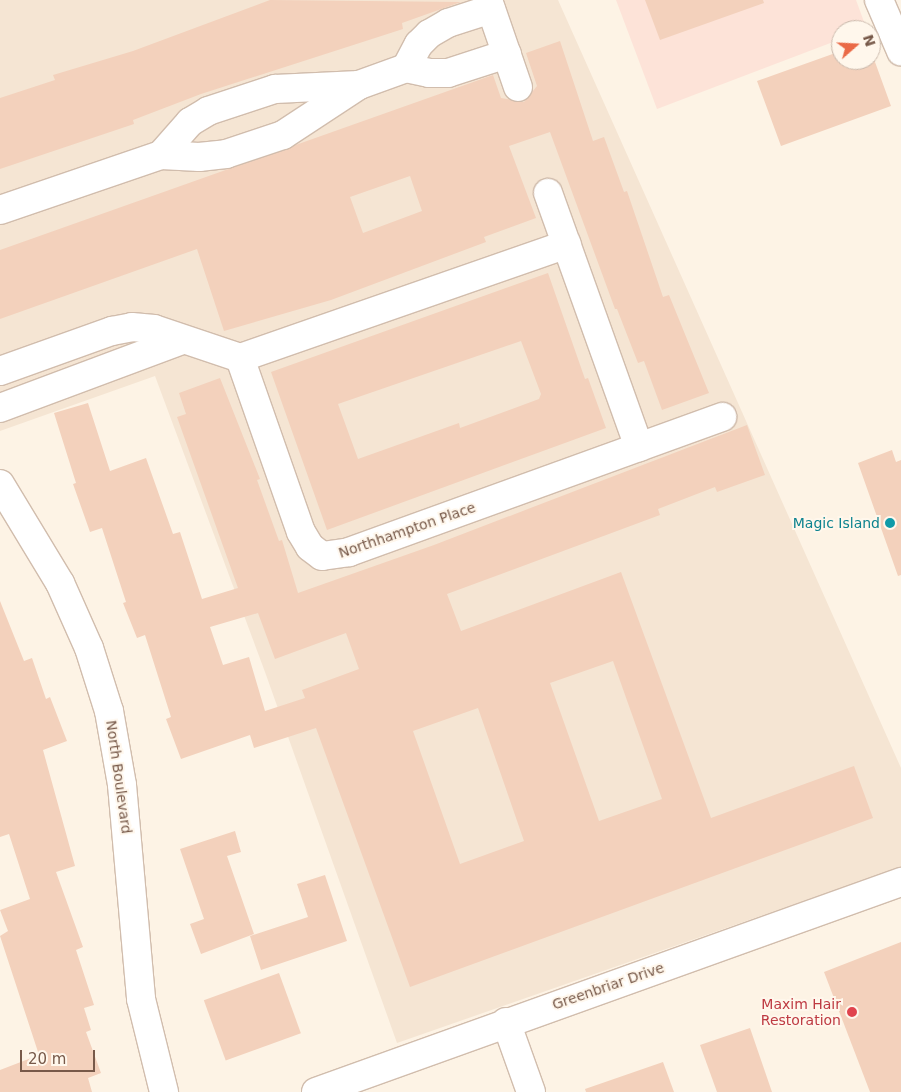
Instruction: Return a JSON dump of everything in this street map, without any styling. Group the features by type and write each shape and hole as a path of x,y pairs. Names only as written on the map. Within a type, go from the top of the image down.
{"street":[{"path":"880,0 901,51"},
{"path":"406,68 419,44 429,34 448,23 490,5 518,86"},
{"path":"0,210 161,155 199,157 226,154 283,135 359,85 406,68 429,73 448,73 507,54"},
{"path":"161,155 190,122 208,111 275,89 359,85"},
{"path":"548,193 639,447"},
{"path":"0,371 112,331 132,328 154,329 240,358 566,244"},
{"path":"0,408 74,382 182,340"},
{"path":"62,349 74,382"},
{"name":"Northhampton Place","path":"240,358 301,532 310,548 322,556 349,552 722,416"},
{"name":"North Boulevard","path":"0,484 60,583 89,648 109,711 122,785 141,999 152,1054 164,1092"},
{"name":"Greenbriar Drive","path":"316,1092 506,1022 901,882"},
{"path":"506,1022 531,1092"}],"shaded area":[{"path":"0,0 558,0 901,768 901,867 397,1043 265,672 155,376 0,431"},
{"path":"616,0 856,0 863,20 831,20 831,43 657,109"}],"building":[{"path":"270,0 461,2 402,23 403,29 201,94 133,120 134,124 0,169 0,98 55,80 53,75 133,51"},
{"path":"645,0 763,0 764,3 660,40"},
{"path":"560,41 593,141 604,137 624,192 627,191 663,297 669,295 709,393 662,410 644,361 638,363 617,309 615,309 550,132 509,146 536,218 484,237 486,242 331,300 224,331 197,249 0,319 0,250 493,75 501,98 524,102 537,86 526,53","holes":["410,176 422,211 363,233 350,197"]},
{"path":"831,55 831,70 878,70 891,106 781,146 757,81"},
{"path":"548,273 585,379 588,378 606,428 327,530 271,372","holes":["521,341 541,394 539,399 460,428 459,423 358,459 338,404"]},
{"path":"220,378 260,479 257,480 279,541 282,540 298,593 434,545 747,425 765,475 717,492 715,487 658,509 660,515 447,594 461,631 621,572 711,818 854,766 873,818 410,987 316,728 254,748 250,735 181,759 166,719 171,717 145,635 137,638 123,603 126,602 102,528 90,532 73,484 76,483 54,413 88,403 110,471 146,458 173,534 180,532 202,599 238,588 177,417 186,414 179,393","holes":["258,613 275,659 346,633 359,669 302,690 305,698 265,711 249,657 223,665 210,627","613,661 662,799 599,821 550,683","478,708 524,841 460,864 413,731"]},
{"name":"Magic Island","path":"892,450 896,462 901,460 901,575 898,576 858,463"},
{"path":"0,601 24,661 32,658 46,699 50,697 67,741 43,750 75,866 56,872 83,947 76,950 94,1005 84,1008 91,1030 86,1032 101,1073 88,1078 92,1092 0,1092 0,1070 39,1055 0,936 8,931 0,910 30,899 9,834 0,837"},
{"path":"235,831 241,852 227,856 254,934 201,954 190,924 204,919 180,849"},
{"path":"325,875 347,941 261,970 250,936 308,917 297,884"},
{"path":"901,942 901,1092 870,1092 824,972"},
{"path":"279,973 301,1033 226,1061 204,1000"},
{"path":"750,1028 772,1092 717,1092 700,1045"},
{"path":"663,1062 674,1092 586,1092 585,1089"}],"place":[{"name":"Magic Island","path":"890,523"},
{"name":"Maxim Hair Restoration","path":"852,1012"}]}
